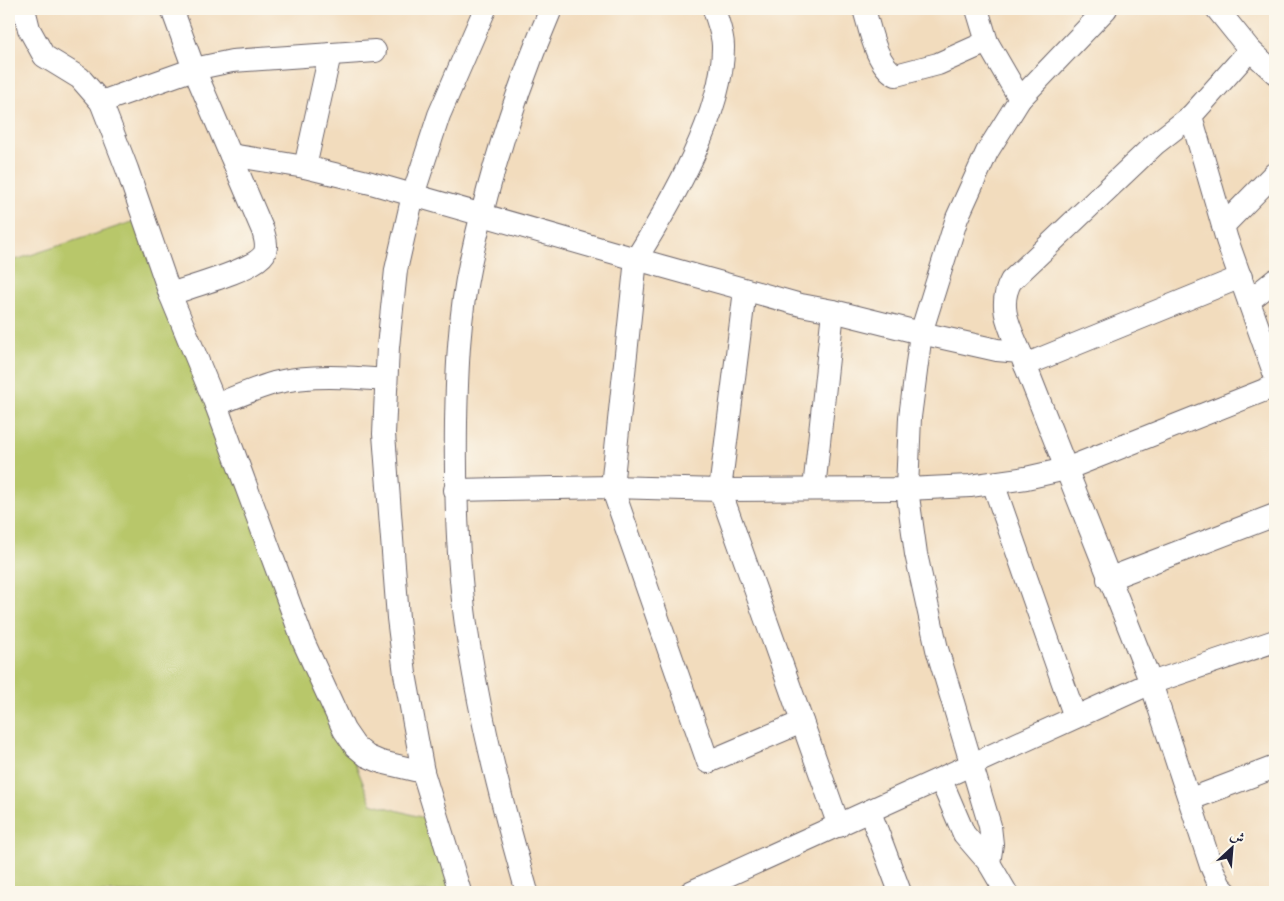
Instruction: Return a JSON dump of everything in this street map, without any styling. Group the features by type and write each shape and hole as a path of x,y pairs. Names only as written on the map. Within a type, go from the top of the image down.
{"street":[{"path":"24,9 29,29 44,56 80,78 101,102 127,169 170,294 216,405 304,643 344,730 355,746 367,756 381,762 423,772"},
{"path":"170,294 256,262 264,254 266,240 194,69 172,9"},
{"path":"460,892 423,772 398,618 384,434 386,380 396,270 413,195 439,115 485,9"},
{"path":"527,892 496,775 477,690 459,566 455,490 456,378 470,265 483,214 503,142 532,52 551,9"},
{"path":"714,9 723,44 719,90 668,208 636,259 612,487 708,762 802,722"},
{"path":"864,9 874,43 887,68 896,75 938,64 987,42"},
{"path":"977,9 987,42 1020,99"},
{"path":"989,863 992,844 990,826 937,649 916,554 907,489 910,417 920,333 957,218 987,152 1020,99 1106,9"},
{"path":"1217,9 1250,50 1275,73"},
{"path":"1226,892 1220,886 1211,866 1151,683 1108,580 1004,311 1004,300 1011,281 1155,144 1191,116 1250,50"},
{"path":"101,102 194,69 270,57 375,51"},
{"path":"305,167 330,54"},
{"path":"1191,116 1224,226 1275,375"},
{"path":"231,155 305,167 483,214 745,290 1023,358 1241,277"},
{"path":"1224,226 1275,173"},
{"path":"1249,301 1275,280"},
{"path":"745,290 720,490 839,826"},
{"path":"814,488 833,310"},
{"path":"216,405 275,383 305,379 386,380"},
{"path":"455,490 612,487 720,490 907,489 993,483 1066,469 1275,386"},
{"path":"993,483 1075,718"},
{"path":"1108,580 1275,515"},
{"path":"692,892 1151,683 1275,641"},
{"path":"1190,799 1275,767"},
{"path":"941,780 964,834 989,863 1006,892"},
{"path":"870,812 900,892"}],"green space":[{"path":"138,220 371,803 431,820 453,892 9,892 9,262"}]}
